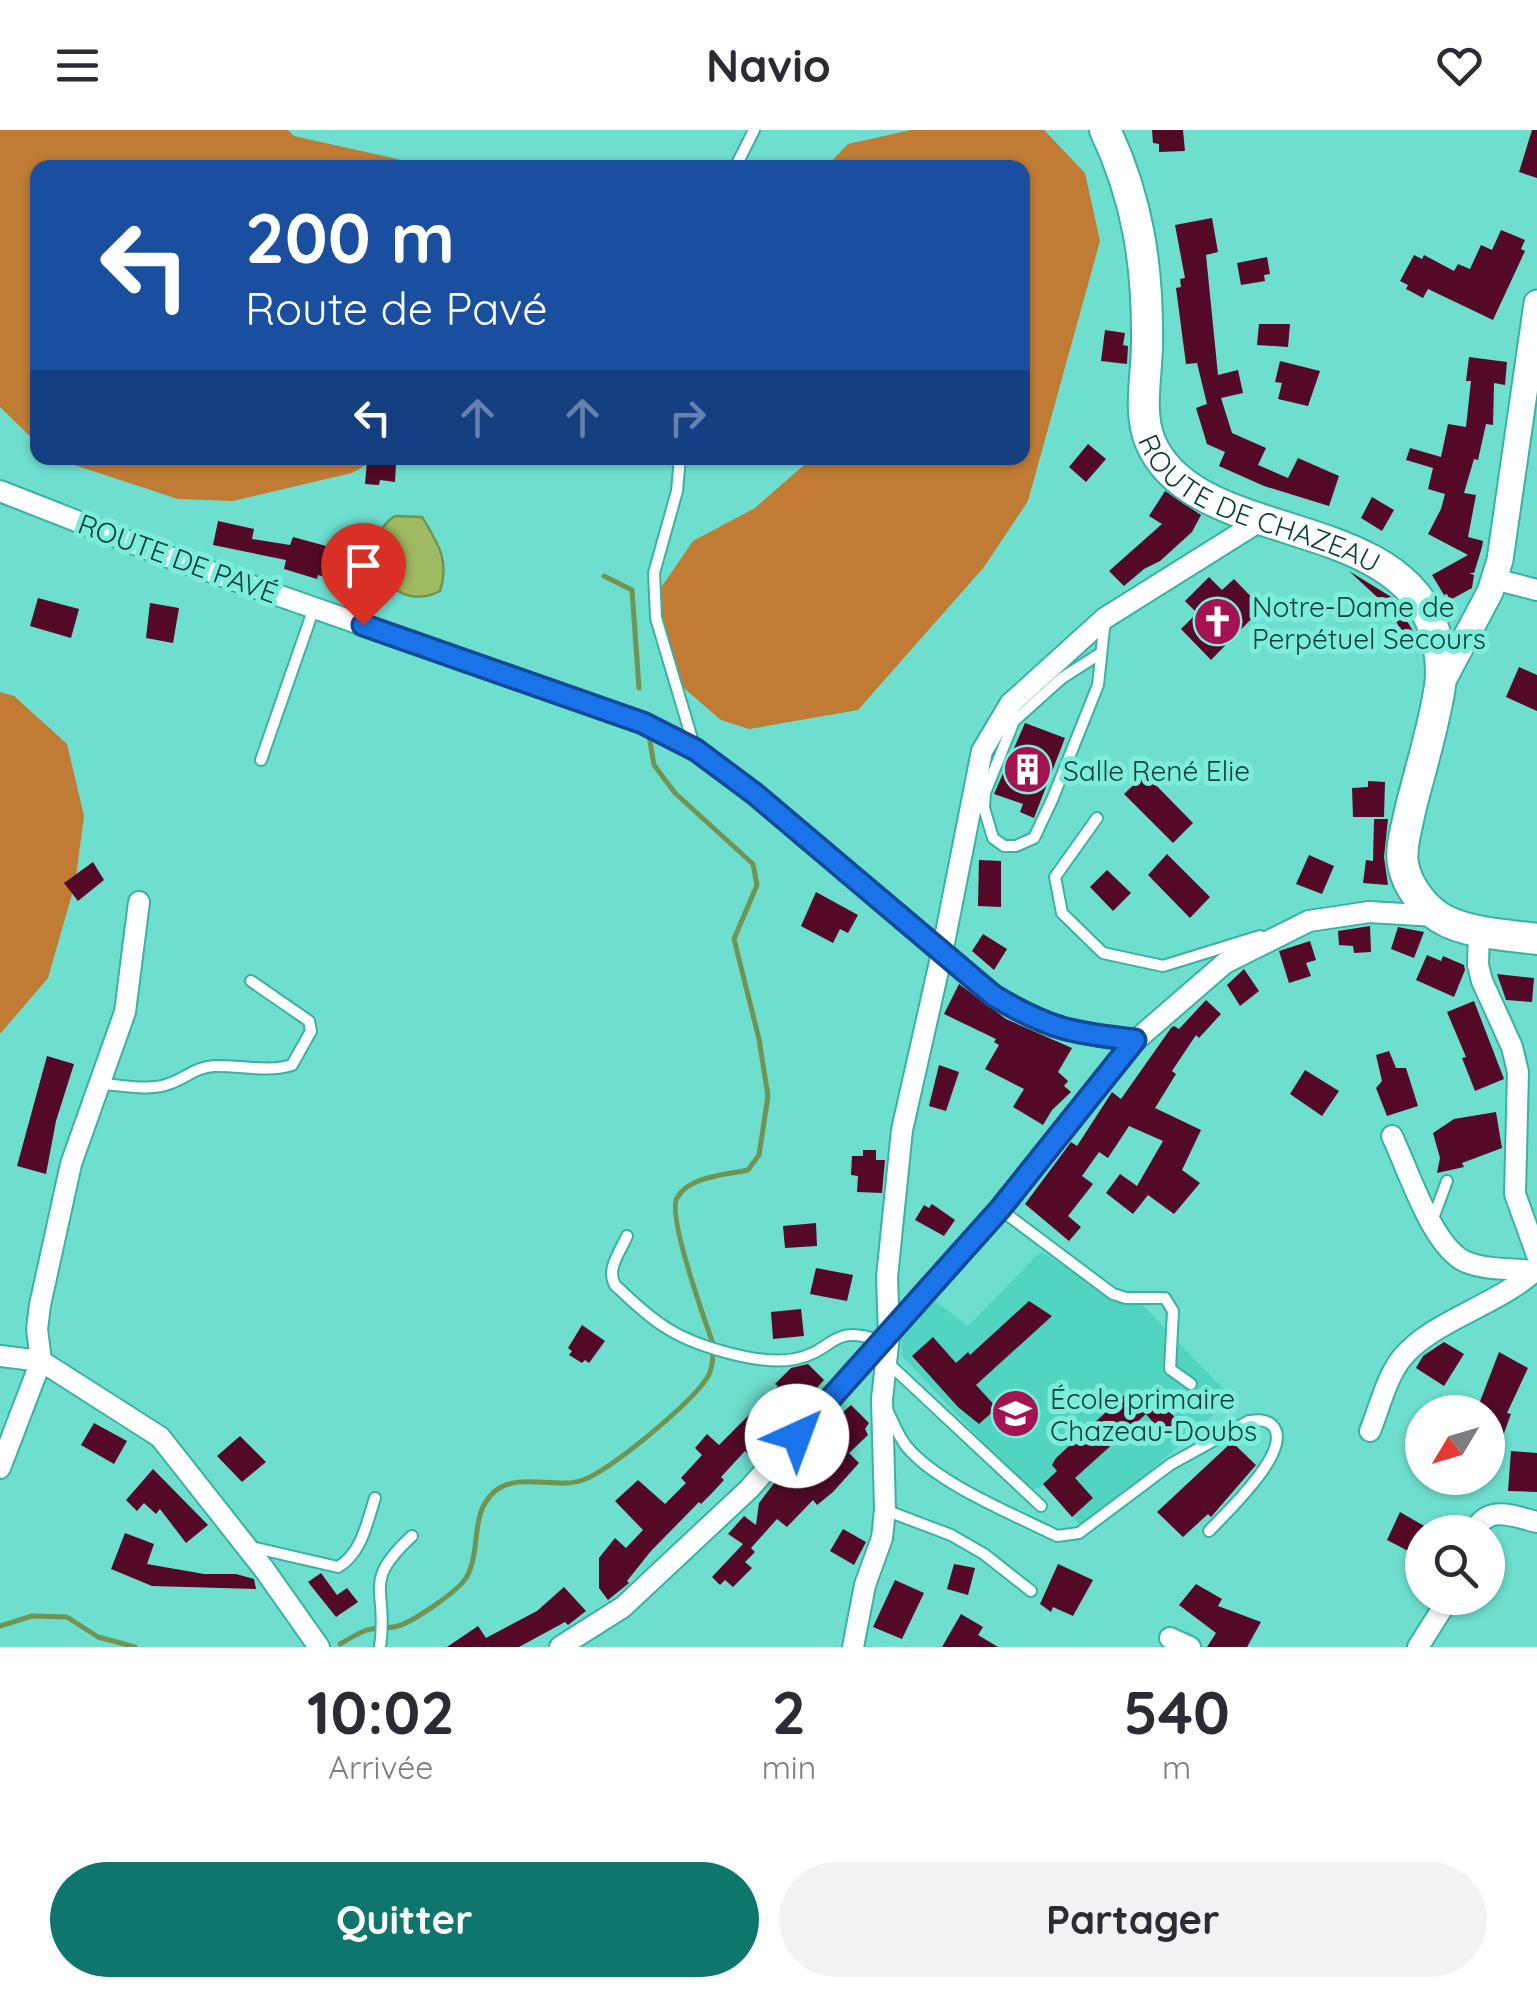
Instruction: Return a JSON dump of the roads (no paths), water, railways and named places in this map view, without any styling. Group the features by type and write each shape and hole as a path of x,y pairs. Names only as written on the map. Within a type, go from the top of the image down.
{"main road":[{"name":"ROUTE DE CHAZEAU","path":"1104,130 1137,212 1146,283 1144,410 1150,442 1169,470 1195,492 1371,560 1400,581 1423,605 1431,620 1440,657 1441,684 1402,854 1413,888 1436,916"},
{"path":"1436,916 1478,931 1537,938"}],"street":[{"path":"1441,684 1500,560 1536,310"},
{"name":"ROUTE DE PAVÉ","path":"0,491 163,555 643,723 696,750 755,794 994,996 1036,1020 1072,1033 1135,1040"},
{"path":"853,1647 859,1609 882,1538 885,1510 882,1399 886,1277 908,1092 942,953 982,750 1010,704 1105,618 1263,519"},
{"path":"1494,579 1537,590"},
{"path":"0,1468 41,1362 37,1329 48,1266 71,1164 125,1012 139,902"},
{"path":"572,1645 623,1607 749,1489 886,1346 1135,1040 1224,963 1309,921 1368,912 1436,916"},
{"path":"1478,931 1482,981 1512,1047 1518,1072 1515,1194 1536,1265"},
{"path":"1392,1136 1443,1244 1471,1264 1536,1265"},
{"path":"1370,1431 1404,1356 1420,1341 1502,1296 1536,1265"},
{"path":"0,1356 41,1362 160,1437 247,1546 320,1647"},
{"path":"1492,1515 1537,1522"},
{"path":"1418,1647 1439,1615"},
{"path":"1170,1638 1190,1647"}],"lane":[{"path":"739,160 754,130"},
{"path":"679,465 677,491 654,573 656,618 696,750"},
{"path":"261,760 314,608"},
{"path":"1101,653 1062,678 1014,721 985,794 984,808 993,838 1004,846 1016,846 1034,838 1098,685 1105,618"},
{"path":"1097,818 1055,877 1062,913 1102,953 1163,966 1309,921"},
{"path":"101,1084 157,1088 174,1083 191,1071 212,1066 280,1069 292,1065 311,1031 308,1021 251,981"},
{"path":"1432,1222 1447,1181"},
{"path":"1000,1209 1112,1294 1165,1298 1172,1311 1170,1369 1191,1384"},
{"path":"627,1236 611,1277 615,1285 665,1328 768,1362 810,1354 847,1333 858,1333 886,1346 1041,1506"},
{"path":"882,1399 899,1437 917,1458 980,1498 1057,1536 1079,1534 1170,1464 1250,1421 1261,1419 1271,1424 1278,1443 1269,1460 1255,1482 1210,1531"},
{"path":"247,1546 332,1568 338,1566 359,1545 375,1498"},
{"path":"885,1510 952,1535 984,1554 1031,1591"},
{"path":"380,1647 383,1626 379,1579 390,1556 412,1536"}],"waterway":[{"path":"604,576 632,590 639,688"},
{"path":"340,1644 367,1630 405,1623 461,1584 471,1567 481,1511 494,1492 515,1483 572,1483 596,1474 668,1419 698,1389 711,1369 712,1341 688,1267 675,1208 677,1198 690,1185 748,1170 759,1155 768,1096 759,1039 734,939 757,885 753,864 675,793 654,765 649,736"},
{"path":"0,1626 32,1616 67,1617 98,1637 135,1647"}],"place":[{"name":"Notre-Dame de Perpétuel Secours","path":"1217,622"},
{"name":"Salle René Elie","path":"1028,770"},
{"name":"École primaire Chazeau-Doubs","path":"1015,1414"}]}
